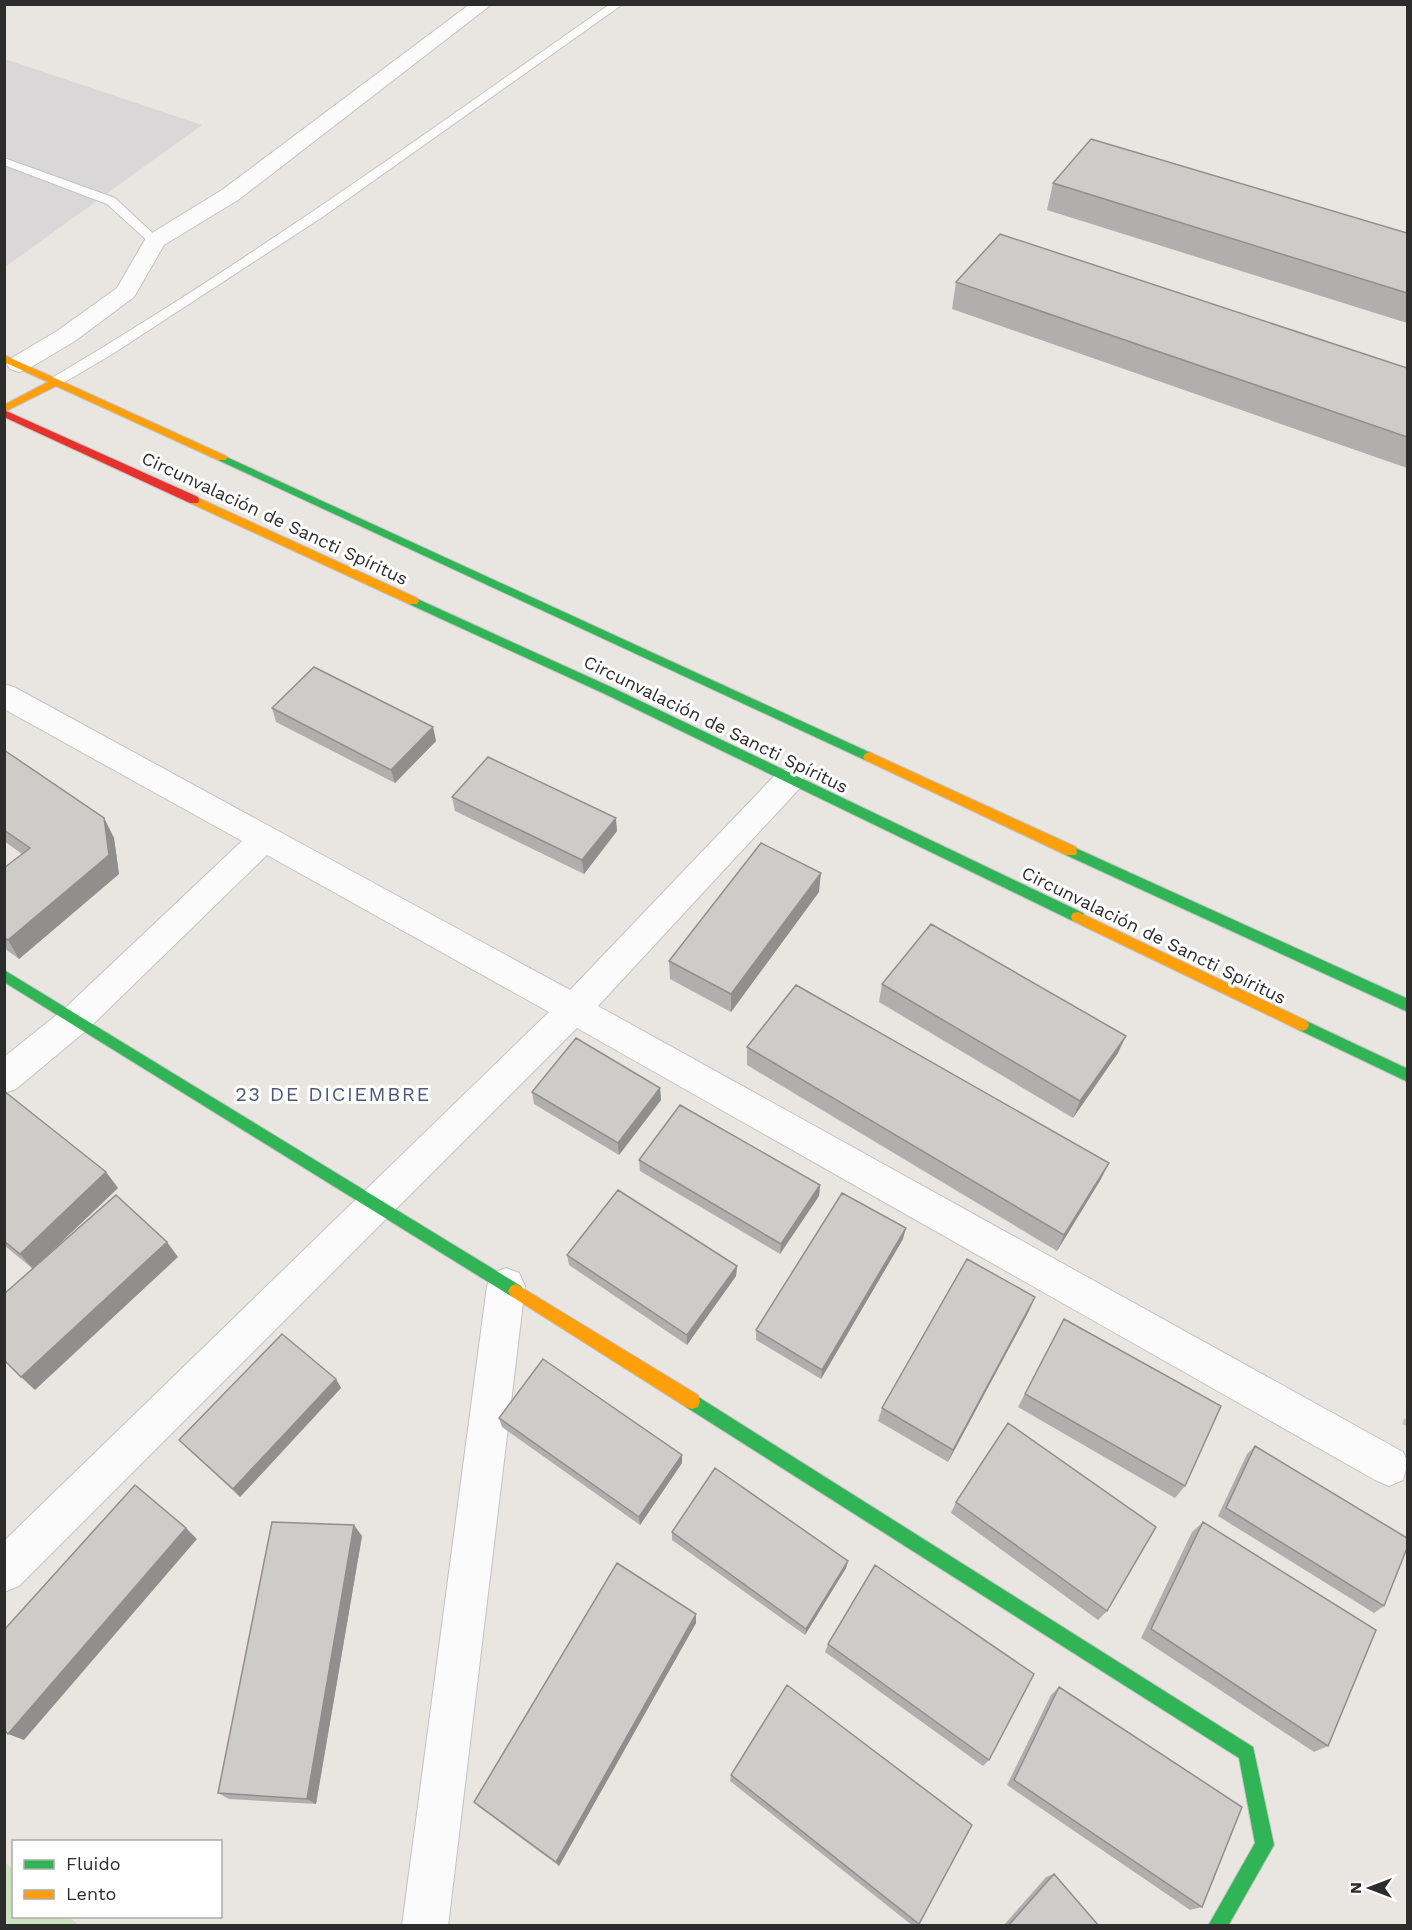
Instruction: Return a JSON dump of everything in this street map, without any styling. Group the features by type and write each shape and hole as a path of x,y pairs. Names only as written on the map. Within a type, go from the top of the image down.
{"main road":[{"name":"Circunvalación de Sancti Spíritus","path":"12,361 1407,1006"},
{"path":"4,411 55,382"},
{"name":"Circunvalación de Sancti Spíritus","path":"4,411 609,691 789,780 1407,1076"},
{"path":"4,975 769,1448 1247,1753 1265,1845 1216,1926"}],"street":[{"path":"12,361 66,336 126,292 154,242 230,195 483,4"},
{"path":"4,694 574,1009 1389,1466"},
{"path":"4,1571 574,1009 789,780"},
{"path":"4,1078 76,1019 265,838"},
{"path":"426,1926 506,1286"}],"lane":[{"path":"55,382 109,350 320,213 618,4"},
{"path":"4,161 111,201 154,242"}],"shaded area":[{"path":"5,59 202,125 5,267"}],"green space":[{"path":"5,1862 12,1869 12,1918 70,1918 79,1925 5,1925"}],"building":[{"path":"1091,139 1407,233 1407,293 1053,183"},
{"path":"1000,234 1407,368 1407,437 956,282"},
{"path":"314,667 433,727 391,770 272,708"},
{"path":"4,750 104,818 109,855 8,940 4,938 4,868 30,848 4,830"},
{"path":"488,757 616,818 582,860 452,797"},
{"path":"761,843 821,873 731,994 669,961"},
{"path":"931,924 1126,1036 1080,1101 882,984"},
{"path":"796,985 1109,1163 1064,1235 747,1047"},
{"path":"576,1038 660,1088 618,1143 532,1092"},
{"path":"4,1091 106,1172 20,1254 4,1241"},
{"path":"680,1105 820,1185 781,1244 639,1160"},
{"path":"618,1190 737,1266 687,1335 567,1255"},
{"path":"842,1193 906,1228 822,1370 756,1330"},
{"path":"116,1195 167,1242 21,1377 4,1360 4,1294"},
{"path":"967,1259 1035,1297 953,1450 882,1408"},
{"path":"1064,1319 1221,1406 1185,1486 1025,1394"},
{"path":"282,1334 336,1379 233,1489 179,1440"},
{"path":"543,1359 682,1455 639,1517 499,1418"},
{"path":"1008,1423 1156,1527 1107,1611 956,1502"},
{"path":"1255,1446 1407,1538 1407,1548 1384,1606 1226,1508"},
{"path":"715,1468 848,1561 806,1629 672,1532"},
{"path":"135,1485 186,1528 8,1734 4,1730 4,1630"},
{"path":"272,1522 354,1525 307,1799 218,1793"},
{"path":"1203,1522 1376,1630 1328,1746 1151,1629"},
{"path":"617,1563 696,1614 556,1862 474,1802"},
{"path":"875,1565 1034,1674 989,1760 828,1644"},
{"path":"787,1685 972,1825 919,1924 731,1775"},
{"path":"1059,1687 1242,1807 1202,1907 1014,1780"},
{"path":"1054,1874 1099,1926 1008,1926"}],"traffic: fast":[{"path":"222,458 869,757"},
{"path":"413,601 609,691 1078,917"},
{"path":"1071,851 1408,1006"},
{"path":"4,975 516,1291"},
{"path":"1302,1025 1408,1076"},
{"path":"692,1401 1247,1753 1265,1845 1217,1926"}],"traffic: slow":[{"path":"4,358 222,458"},
{"path":"4,409 55,382"},
{"path":"194,500 413,601"},
{"path":"869,757 1071,851"},
{"path":"1078,917 1302,1025"},
{"path":"516,1291 692,1401"}],"traffic: jam":[{"path":"4,413 194,500"}],"district":[{"name":"23 DE DICIEMBRE","path":"333,1094"}]}
